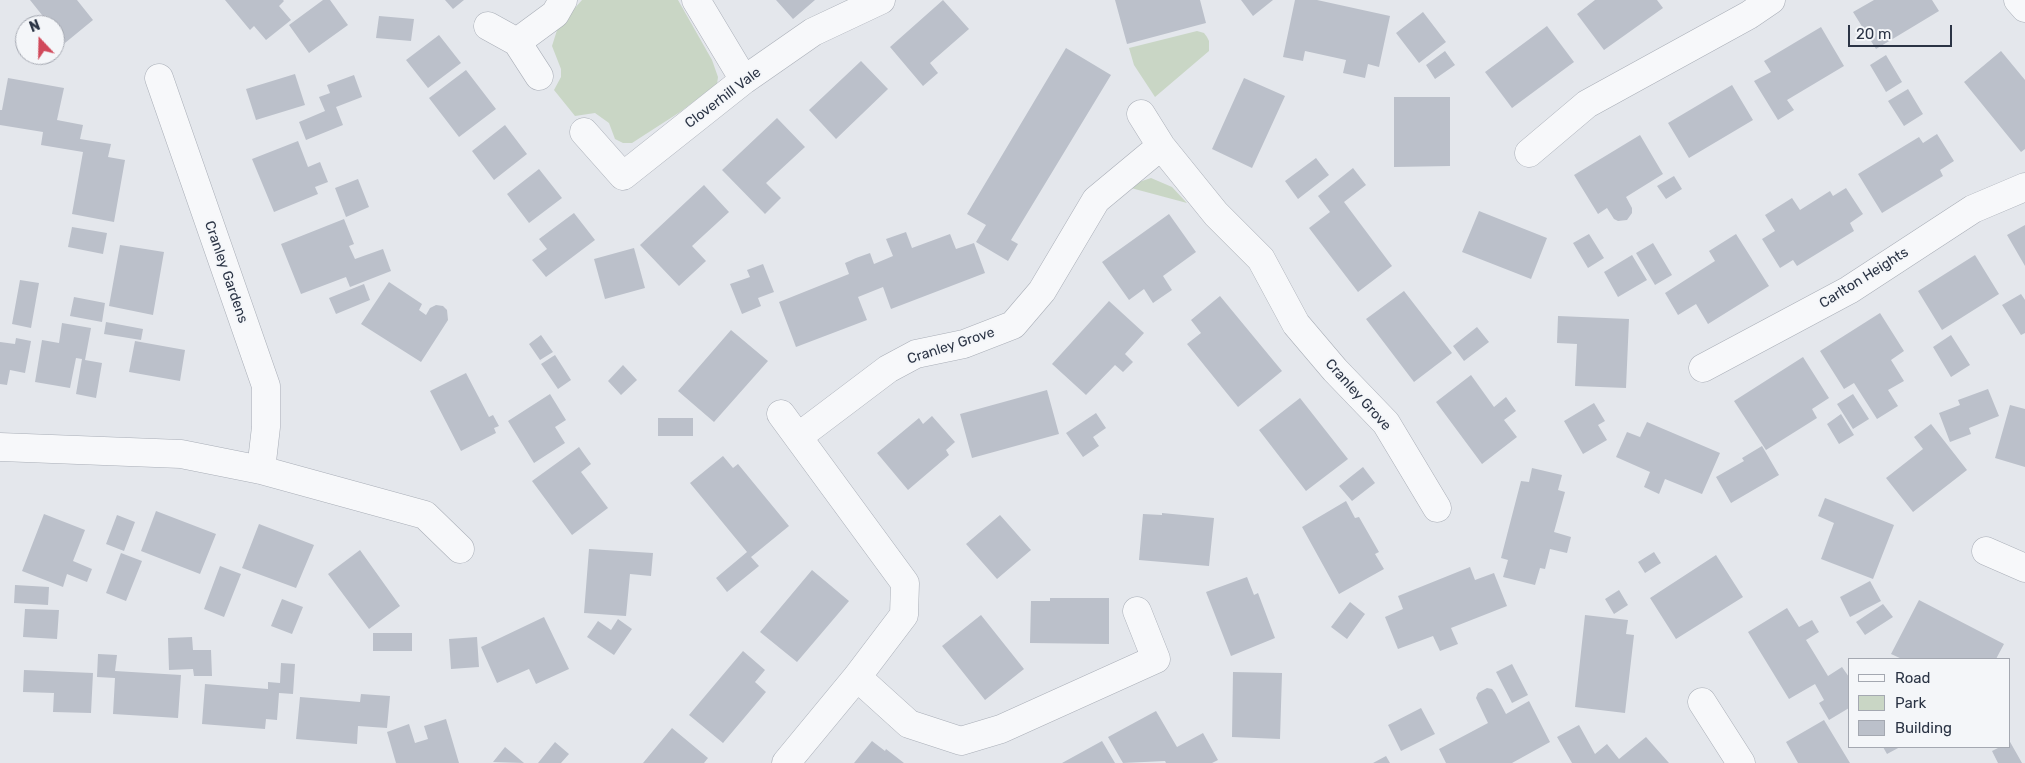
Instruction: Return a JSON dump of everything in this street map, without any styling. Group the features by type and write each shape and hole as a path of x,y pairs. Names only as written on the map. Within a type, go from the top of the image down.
{"street":[{"path":"517,42 555,14 563,0"},
{"path":"696,0 744,80"},
{"name":"Cloverhill Vale","path":"584,132 623,176 744,80 813,32 880,0"},
{"path":"1530,152 1587,104 1750,15 1771,0"},
{"path":"2018,0 2025,8"},
{"path":"488,26 517,42 538,76"},
{"name":"Cranley Gardens","path":"159,78 266,386 266,427 260,470"},
{"name":"Cranley Grove","path":"1141,114 1161,146 1216,214 1261,260 1296,324 1335,370 1386,423 1437,508"},
{"name":"Cranley Grove","path":"798,437 888,369 916,354 964,344 1013,325 1042,290 1096,200 1161,146"},
{"name":"Carlton Heights","path":"1703,368 1849,290 1973,209 2025,187"},
{"path":"781,414 905,583 904,615 857,677 786,763"},
{"path":"0,447 181,454 260,470 425,515 460,549"},
{"path":"1986,551 2025,568"},
{"path":"857,677 909,724 961,740 1001,729 1156,659 1137,612"},
{"path":"1702,702 1741,763"}],"green space":[{"path":"582,0 678,0 712,60 718,77 717,84 680,112 632,143 623,143 615,139 609,123 595,113 575,116 554,90 561,77 561,69 552,46 558,27"},
{"path":"1197,31 1204,33 1207,37 1209,51 1155,97 1134,65 1129,48"},
{"path":"1151,178 1172,187 1187,203 1131,188 1139,182"}],"building":[{"path":"30,0 77,0 93,20 65,43 65,15 42,15"},
{"path":"225,0 283,0 279,6 291,20 266,40 254,26 250,30"},
{"path":"323,0 330,0 348,25 309,53 289,25"},
{"path":"445,0 464,0 453,9"},
{"path":"776,0 815,0 793,19"},
{"path":"943,0 969,29 930,63 938,73 923,86 890,47"},
{"path":"1115,0 1200,0 1206,23 1127,44"},
{"path":"1241,0 1273,0 1253,16"},
{"path":"1295,0 1317,0 1390,16 1379,67 1368,64 1365,78 1343,73 1346,60 1305,51 1303,61 1283,57"},
{"path":"1595,0 1657,0 1663,8 1604,50 1577,14"},
{"path":"1874,0 1932,0 1939,11 1876,49 1853,12"},
{"path":"1423,12 1446,42 1419,63 1396,33"},
{"path":"379,16 414,19 411,41 376,38"},
{"path":"1547,26 1574,62 1512,108 1485,72"},
{"path":"1821,27 1844,66 1787,100 1794,110 1778,120 1754,81 1771,72 1764,61"},
{"path":"439,35 461,63 428,88 406,60"},
{"path":"1066,48 1111,75 1011,240 1018,244 1008,261 976,242 986,225 967,214"},
{"path":"1445,51 1455,65 1435,79 1426,65"},
{"path":"2001,51 2025,80 2025,149 2021,152 1964,82"},
{"path":"1886,55 1902,82 1886,92 1870,65"},
{"path":"861,61 888,89 836,139 809,110"},
{"path":"466,70 496,109 459,137 429,98"},
{"path":"295,74 305,105 256,120 246,89"},
{"path":"354,75 362,97 336,107 343,125 306,140 299,122 325,111 319,97 330,93 327,85"},
{"path":"8,78 64,88 57,120 83,125 80,139 111,144 108,157 125,160 114,222 72,214 83,152 41,145 43,132 0,125 0,110 2,110"},
{"path":"1244,78 1285,96 1252,168 1212,149"},
{"path":"1732,85 1753,120 1689,158 1668,123"},
{"path":"1908,89 1923,114 1904,126 1888,101"},
{"path":"1394,97 1450,97 1450,166 1394,167"},
{"path":"777,118 805,147 766,183 781,198 765,214 722,170"},
{"path":"505,125 527,154 494,180 472,151"},
{"path":"1937,134 1954,161 1940,170 1943,176 1882,213 1858,174 1919,137 1923,143"},
{"path":"1640,135 1663,174 1626,197 1632,208 1632,213 1627,220 1618,221 1614,219 1607,208 1598,214 1574,175"},
{"path":"298,141 308,167 320,162 328,182 315,187 318,194 274,212 252,159"},
{"path":"1316,158 1329,175 1298,199 1285,181"},
{"path":"1353,168 1366,185 1344,202 1392,266 1358,292 1309,228 1330,212 1318,196"},
{"path":"539,169 562,198 529,223 507,194"},
{"path":"1674,176 1682,189 1666,199 1657,186"},
{"path":"358,179 369,207 346,217 335,188"},
{"path":"704,185 729,212 692,246 706,261 679,286 640,245"},
{"path":"1846,188 1863,214 1850,223 1854,231 1797,266 1793,260 1780,268 1762,239 1775,231 1765,215 1792,198 1800,210 1830,191 1833,196"},
{"path":"1479,211 1547,238 1531,279 1462,252"},
{"path":"574,213 595,240 546,277 532,260 547,249 539,239"},
{"path":"1169,214 1196,252 1163,276 1172,290 1153,303 1144,289 1129,300 1102,262"},
{"path":"344,219 354,244 349,246 355,259 383,249 391,271 350,287 346,277 301,294 281,244"},
{"path":"2025,225 2025,266 2007,235"},
{"path":"72,227 107,233 103,254 68,247"},
{"path":"906,232 912,248 950,234 956,249 974,243 985,273 891,309 883,287 858,297 867,320 796,347 779,302 849,274 845,263 856,258 870,253 874,264 893,256 886,239"},
{"path":"1589,234 1604,258 1588,268 1573,243"},
{"path":"1736,234 1769,286 1708,324 1696,304 1678,315 1665,293 1715,261 1709,251"},
{"path":"1653,243 1672,275 1655,285 1636,253"},
{"path":"120,245 164,252 153,315 109,306"},
{"path":"634,248 645,288 605,299 594,259"},
{"path":"1632,255 1647,280 1618,297 1604,272"},
{"path":"1975,255 1999,294 1942,330 1918,291"},
{"path":"763,264 774,292 758,298 761,306 742,314 730,284 750,277 747,270"},
{"path":"20,280 39,283 31,328 12,324"},
{"path":"389,282 422,304 419,310 426,315 430,308 436,305 443,306 447,310 448,320 421,362 361,324"},
{"path":"364,284 370,300 336,314 329,298"},
{"path":"1404,291 1452,353 1414,382 1366,319"},
{"path":"2021,294 2025,300 2025,333 2021,335 2002,305"},
{"path":"1220,296 1282,371 1238,407 1187,344 1201,333 1191,320"},
{"path":"74,297 105,303 102,322 70,316"},
{"path":"1109,301 1144,333 1125,354 1133,362 1123,372 1115,365 1086,395 1052,364"},
{"path":"1880,313 1904,351 1891,360 1904,381 1888,390 1898,406 1877,419 1854,383 1844,389 1820,351"},
{"path":"1558,316 1629,319 1626,388 1575,386 1577,344 1557,343"},
{"path":"106,322 143,329 141,340 104,334"},
{"path":"62,323 91,328 85,360 102,363 96,398 76,394 82,359 76,358 70,388 35,382 42,340 59,343"},
{"path":"1477,327 1489,342 1464,361 1453,346"},
{"path":"731,330 768,361 714,422 678,391"},
{"path":"541,335 553,352 540,360 529,344"},
{"path":"1951,335 1970,365 1951,377 1933,347"},
{"path":"16,338 31,341 25,373 10,370 7,385 0,384 0,342 15,344"},
{"path":"135,341 185,350 180,381 129,372"},
{"path":"555,355 571,380 558,389 541,364"},
{"path":"1803,357 1829,398 1812,409 1817,418 1766,450 1734,401"},
{"path":"623,365 637,380 621,395 608,381"},
{"path":"466,373 489,417 493,415 499,426 494,428 496,433 461,451 430,391"},
{"path":"1471,375 1494,407 1506,397 1516,411 1504,420 1517,437 1482,464 1436,402"},
{"path":"1988,389 1999,416 1969,428 1971,434 1950,442 1939,413 1960,405 1958,400"},
{"path":"1047,390 1059,434 972,458 960,414"},
{"path":"550,394 566,420 555,427 565,443 534,463 508,421"},
{"path":"1853,394 1869,419 1853,429 1837,404"},
{"path":"1300,398 1348,459 1306,491 1259,430"},
{"path":"1594,403 1605,421 1598,425 1607,440 1583,454 1564,421"},
{"path":"2010,405 2025,409 2025,467 1995,458"},
{"path":"1096,413 1106,428 1093,437 1099,446 1083,457 1066,433"},
{"path":"1841,414 1854,435 1839,444 1827,424"},
{"path":"932,416 955,442 946,450 949,455 908,490 877,453 919,418 923,424"},
{"path":"658,418 693,418 693,436 658,436"},
{"path":"1647,422 1720,453 1702,494 1665,479 1659,494 1644,487 1650,472 1616,457 1627,432 1640,437"},
{"path":"1931,424 1967,470 1913,512 1886,478 1923,449 1914,437"},
{"path":"1762,446 1779,475 1731,503 1716,477 1744,461 1742,458"},
{"path":"579,447 591,464 581,472 608,508 572,535 532,481"},
{"path":"723,456 733,468 738,464 789,526 751,557 759,566 727,592 716,578 747,552 690,483"},
{"path":"1363,467 1375,483 1352,501 1339,486"},
{"path":"1532,468 1562,475 1558,490 1565,492 1554,532 1571,537 1567,553 1550,549 1545,569 1540,568 1535,585 1503,577 1508,560 1501,558 1521,481 1529,482"},
{"path":"1825,498 1894,525 1873,579 1821,559 1834,523 1818,516"},
{"path":"1346,501 1355,518 1359,517 1379,552 1375,554 1384,569 1339,594 1302,527"},
{"path":"156,511 216,534 200,574 141,551"},
{"path":"1162,513 1214,518 1209,566 1139,560 1143,514 1162,515"},
{"path":"44,514 85,530 73,561 92,569 87,582 67,574 63,587 22,571"},
{"path":"117,515 135,522 124,551 106,544"},
{"path":"1000,515 1031,550 997,579 966,544"},
{"path":"259,524 314,545 296,588 242,568"},
{"path":"589,549 653,553 651,576 630,574 626,616 584,613"},
{"path":"360,550 400,606 369,629 328,574"},
{"path":"1654,552 1661,563 1645,573 1638,562"},
{"path":"121,553 142,561 126,601 106,593"},
{"path":"1716,555 1743,597 1676,639 1650,598"},
{"path":"220,566 241,574 224,617 204,609"},
{"path":"1470,567 1475,580 1494,573 1507,606 1451,628 1458,644 1440,651 1433,636 1398,649 1385,617 1403,609 1398,596"},
{"path":"812,570 849,601 797,662 760,632"},
{"path":"1247,577 1254,595 1258,593 1275,638 1231,656 1206,592"},
{"path":"1870,581 1881,601 1850,617 1840,597"},
{"path":"15,585 49,587 48,605 14,603"},
{"path":"1619,590 1628,605 1614,614 1605,599"},
{"path":"1050,598 1109,598 1109,644 1030,643 1031,601 1050,601"},
{"path":"282,599 303,607 292,634 271,626"},
{"path":"1919,600 2004,644 1997,658 1900,658 1891,654"},
{"path":"1350,602 1365,614 1347,639 1331,627"},
{"path":"1883,604 1893,617 1865,635 1856,622"},
{"path":"1787,608 1799,627 1812,620 1819,632 1806,640 1828,676 1842,667 1848,676 1848,709 1829,720 1819,703 1824,700 1815,684 1789,699 1748,632"},
{"path":"25,609 59,610 57,639 23,637"},
{"path":"981,615 1024,669 985,700 942,646"},
{"path":"1585,615 1628,620 1626,634 1634,635 1625,713 1575,707"},
{"path":"544,617 569,669 536,684 529,669 497,683 481,647"},
{"path":"618,619 632,629 614,655 587,637 598,621 611,630"},
{"path":"373,633 412,633 412,651 373,651"},
{"path":"192,637 193,650 211,650 212,676 194,676 193,669 169,670 168,638"},
{"path":"477,637 479,667 451,669 449,639"},
{"path":"743,651 765,670 755,682 766,692 723,743 689,715"},
{"path":"98,654 117,655 115,671 181,675 178,718 113,714 115,678 97,677"},
{"path":"281,663 295,664 293,694 279,693 277,720 266,719 265,729 202,724 205,684 268,689 268,682 280,683"},
{"path":"1512,664 1528,695 1512,703 1496,672"},
{"path":"24,670 93,673 91,713 53,712 54,693 23,692"},
{"path":"1233,672 1282,673 1280,739 1232,737"},
{"path":"1487,688 1492,689 1495,693 1506,714 1529,701 1550,742 1512,763 1446,763 1439,749 1488,723 1476,698 1478,693"},
{"path":"361,694 390,696 387,728 358,726 357,744 296,739 300,697 360,702"},
{"path":"1421,708 1435,734 1401,751 1388,725"},
{"path":"1156,711 1177,747 1203,733 1218,760 1212,763 1166,763 1165,761 1123,763 1108,737"},
{"path":"446,719 459,763 396,763 387,732 409,724 415,743 428,739 424,726"},
{"path":"1824,720 1850,763 1798,763 1786,742"},
{"path":"1579,725 1595,754 1607,744 1619,759 1646,737 1669,763 1572,763 1557,737"},
{"path":"672,728 708,758 704,763 643,763"},
{"path":"872,741 885,751 886,749 904,763 854,763"},
{"path":"1102,741 1115,763 1062,763"},
{"path":"555,742 569,754 561,763 538,763"},
{"path":"2010,742 2022,763 1998,763 1992,751 1998,748 2010,748"},
{"path":"505,747 524,763 493,762"},
{"path":"1884,748 1898,748 1887,754"},
{"path":"1386,756 1390,763 1373,763"}]}
